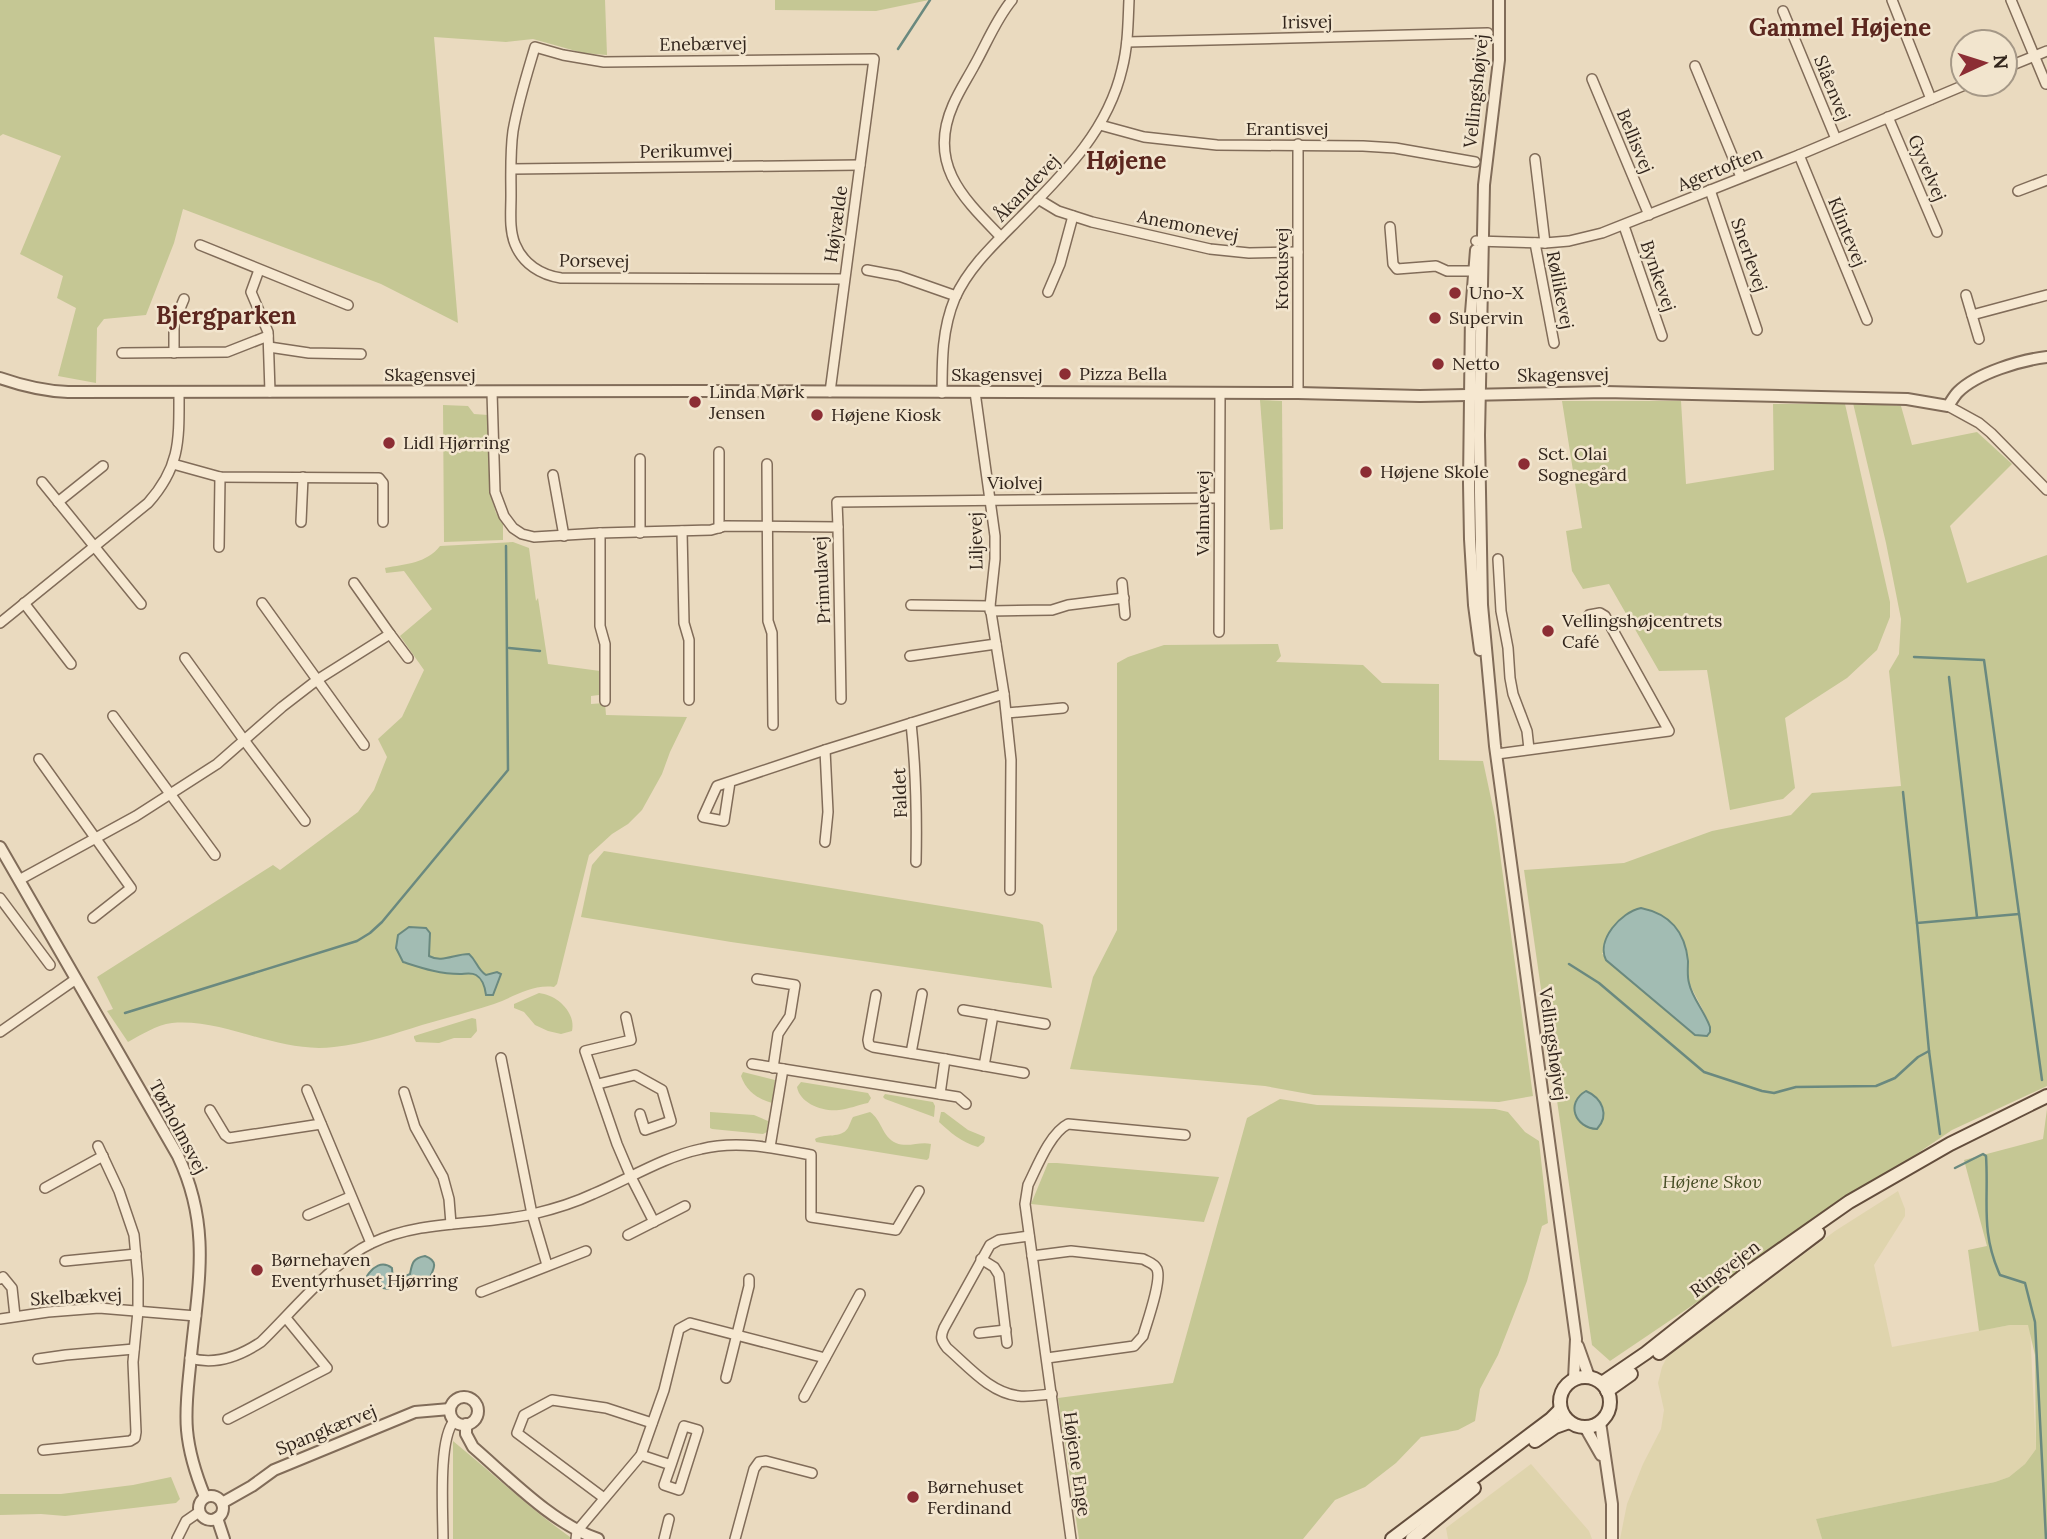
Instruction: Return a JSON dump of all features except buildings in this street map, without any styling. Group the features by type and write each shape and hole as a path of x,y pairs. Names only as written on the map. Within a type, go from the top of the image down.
{"main road":[{"name":"Ringvejen","path":"1605,1387 1742,1277 1849,1202 1950,1144 2047,1097"},
{"path":"1589,1377 1605,1387 1609,1408 1600,1422 1584,1427 1569,1422 1560,1410 1559,1399 1563,1389 1574,1379 1589,1377"},
{"path":"1392,1539 1560,1410"},
{"path":"1412,1539 1527,1446 1555,1427 1569,1422"}],"street":[{"path":"1001,237 957,189 947,163 945,137 946,124 953,105 1012,0"},
{"name":"Åkandevej","path":"942,393 945,330 956,296 974,268 1074,162 1100,125 1115,94 1122,68 1127,42 1129,0"},
{"name":"Vellingshøjvej","path":"1499,0 1499,60 1484,185 1479,201 1478,271 1471,313 1474,394 1470,539 1474,605 1487,705 1497,754 1576,1339 1574,1379"},
{"path":"1892,0 1931,99"},
{"path":"2011,0 2046,84"},
{"name":"Slåenvej","path":"1783,11 1836,139"},
{"name":"Irisvej","path":"1127,42 1488,33"},
{"name":"Enebærvej","path":"535,47 604,62 874,59"},
{"name":"Porsevej","path":"535,47 515,122 512,169 511,229 516,246 524,259 547,276 561,278 845,279"},
{"path":"2019,62 2047,51"},
{"name":"Højvælde","path":"830,393 874,59"},
{"path":"1695,66 1741,177"},
{"name":"Bellisvej","path":"1592,79 1649,215"},
{"name":"Agertoften","path":"1480,241 1569,241 1624,226 1949,92"},
{"name":"Gyvelvej","path":"1888,117 1937,232"},
{"name":"Erantisvej","path":"1100,125 1144,137 1217,145 1384,147 1475,162"},
{"name":"Krokusvej","path":"1297,144 1298,393"},
{"name":"Klintevej","path":"1799,155 1867,320"},
{"name":"Røllikevej","path":"1535,159 1540,243 1554,343"},
{"name":"Perikumvej","path":"512,169 860,165"},
{"path":"2018,191 2047,180"},
{"name":"Snerlevej","path":"1710,190 1758,330"},
{"name":"Anemonevej","path":"1038,199 1073,216 1220,251 1298,252"},
{"path":"1048,292 1060,264 1073,216"},
{"name":"Bynkevej","path":"1624,226 1662,336"},
{"path":"1390,227 1395,268 1436,266 1447,271 1478,271"},
{"path":"200,245 348,304"},
{"path":"259,270 251,292 268,336 270,392"},
{"path":"867,270 898,276 956,296"},
{"path":"1966,295 1979,339"},
{"path":"1972,315 2047,295"},
{"path":"174,353 174,323 184,299"},
{"path":"122,353 227,352 268,336"},
{"path":"269,347 309,353 360,354"},
{"path":"1948,406 1959,392 1987,375 2020,362 2047,357"},
{"name":"Skagensvej","path":"0,378 51,391 1298,393 1420,396 1605,391 1907,399 1948,406 1985,428 2047,490"},
{"path":"0,623 148,503 161,488 173,464 179,433 179,392"},
{"name":"Primulavej","path":"492,392 495,492 504,516 513,528 522,534 534,537 767,526 838,527 841,699"},
{"name":"Liljevej","path":"975,392 991,499 995,559 990,608 1007,713 1011,760 1010,890"},
{"name":"Valmuevej","path":"1219,632 1220,393"},
{"path":"719,452 719,528"},
{"path":"640,459 640,533"},
{"path":"173,464 219,477 381,479 383,522"},
{"path":"767,464 768,621 772,634 773,725"},
{"path":"58,502 103,466"},
{"path":"553,475 564,536"},
{"path":"219,477 219,547"},
{"path":"301,522 303,477"},
{"path":"42,482 141,604"},
{"name":"Violvej","path":"838,527 836,502 1219,498"},
{"path":"682,531 684,623 689,640 689,700"},
{"path":"600,533 600,626 605,644 605,701"},
{"path":"1498,559 1501,611 1513,694 1527,731 1529,749"},
{"path":"354,583 408,658"},
{"path":"1122,583 1125,615"},
{"path":"911,605 1052,610 1068,605 1124,598"},
{"path":"24,603 71,664"},
{"path":"261,603 364,745"},
{"path":"1497,754 1669,731 1604,614 1600,612 1589,615"},
{"path":"19,880 171,794 217,764 317,680 390,634"},
{"path":"910,656 996,644"},
{"path":"185,658 305,821"},
{"path":"730,782 1004,694"},
{"path":"1007,713 1063,708"},
{"path":"113,716 215,855"},
{"name":"Faldet","path":"911,723 917,802 916,862"},
{"path":"825,750 828,812 825,842"},
{"path":"38,759 131,888 93,918"},
{"name":"Tørholmsvej","path":"0,847 178,1156 193,1195 201,1240 201,1265 190,1358 187,1430 194,1468 205,1497"},
{"path":"0,898 50,965"},
{"path":"0,1032 76,979"},
{"path":"757,979 795,985 790,1016 778,1034 773,1068"},
{"path":"911,1054 922,994"},
{"path":"876,995 869,1045 1024,1073"},
{"path":"963,1010 1045,1024"},
{"path":"984,1066 993,1015"},
{"path":"626,1017 631,1040 586,1051 617,1144 654,1222"},
{"path":"501,1058 532,1214 547,1265"},
{"path":"940,1094 945,1059"},
{"path":"752,1064 958,1097 966,1104"},
{"path":"770,1147 783,1069"},
{"path":"598,1084 635,1075 662,1090 671,1121 645,1130 640,1114"},
{"path":"307,1090 371,1243"},
{"path":"404,1092 415,1127 443,1177 449,1199 451,1224"},
{"path":"209,1110 229,1138 321,1124"},
{"name":"Højene Enge","path":"1072,1539 1024,1204 1025,1194 1060,1128 1068,1124 1185,1135"},
{"path":"190,1358 209,1361 234,1357 261,1342 343,1261 371,1243 422,1227 503,1220 564,1206 676,1156 702,1148 732,1145 770,1147 811,1155 811,1217 896,1230 919,1191"},
{"name":"Skelbækvej","path":"43,1450 130,1441 135,1438 133,1373 138,1311 134,1235 98,1146"},
{"path":"45,1188 103,1156"},
{"path":"308,1215 350,1197"},
{"path":"628,1235 685,1206"},
{"name":"Højene Enge","path":"1029,1236 999,1240 990,1245 944,1328 942,1341 993,1388 1021,1397 1052,1394"},
{"path":"481,1292 586,1251"},
{"path":"1032,1256 1071,1251 1143,1259 1157,1269 1156,1287 1139,1342 1127,1347 1047,1358"},
{"name":"Skelbækvej","path":"65,1261 136,1254"},
{"path":"981,1259 993,1266 999,1275 1007,1343"},
{"name":"Skelbækvej","path":"1,1277 12,1288 15,1316"},
{"path":"726,1378 749,1279"},
{"path":"804,1397 860,1294"},
{"name":"Skelbækvej","path":"0,1318 75,1309 117,1309 196,1316"},
{"path":"228,1419 327,1368 286,1318"},
{"path":"576,1535 641,1455 664,1391 679,1329 690,1323 825,1358"},
{"path":"978,1333 1006,1330"},
{"name":"Vellingshøjvej","path":"1576,1339 1589,1377"},
{"path":"38,1359 134,1349"},
{"path":"443,1539 445,1445 449,1428 460,1422 473,1421 477,1414 473,1400 461,1397 454,1401 450,1409 460,1422 473,1447 576,1535 598,1539"},
{"path":"604,1498 517,1433 524,1415 552,1400 606,1408 652,1423"},
{"name":"Spangkærvej","path":"222,1503 253,1486 274,1470 415,1412 450,1409"},
{"path":"1600,1422 1612,1504 1612,1539"},
{"path":"684,1426 698,1430 679,1490 664,1485 671,1465 684,1426"},
{"path":"1584,1427 1604,1460"},
{"path":"641,1455 671,1465"},
{"path":"747,1539 736,1537 754,1469 759,1462 766,1461 812,1473"},
{"path":"177,1539 186,1521 199,1512 200,1502 205,1497 215,1496 222,1503 223,1510 216,1518 205,1518 199,1512"},
{"path":"216,1518 224,1539"},
{"path":"664,1539 669,1518"}],"shaded area":[{"path":"1898,1191 1905,1216 1874,1265 1892,1347 2028,1324 2036,1449 2025,1464 2009,1477 1995,1482 1816,1519 1822,1539 1620,1539 1627,1504 1661,1429 1664,1410 1658,1383 1667,1357 1835,1231"},
{"path":"1531,1464 1589,1531 1592,1539 1448,1539 1446,1528"}],"green space":[{"path":"0,0 605,0 607,55 583,53 533,39 506,42 434,37 458,323 381,284 183,209 174,243 146,315 104,319 97,328 96,383 58,376 76,308 57,298 63,276 20,254 61,156 3,134 0,136"},
{"path":"775,0 929,0 876,11 775,10"},
{"path":"1260,400 1282,401 1283,529 1270,530"},
{"path":"1562,401 1681,401 1686,484 1774,470 1773,404 1845,404 1890,602 1890,617 1877,650 1847,678 1785,718 1795,788 1783,799 1730,810 1707,670 1659,671 1609,584 1583,589 1572,571 1566,531 1582,528"},
{"name":"Højene Skov","path":"1853,403 1901,406 1912,445 1977,432 2012,464 1950,526 1967,583 2047,555 2047,1086 1952,1130 1610,1361 1592,1345 1524,870 1624,863 1712,831 1791,815 1812,793 1901,786 1889,671 1899,654 1901,619","holes":["1602,953 1687,957 1689,983 1708,1020 1694,1035 1606,960"]},
{"path":"443,405 468,406 474,414 488,415 490,493 496,513 503,523 503,540 444,542"},
{"path":"513,542 529,548 548,664 600,671 599,695 591,696 591,704 605,703 606,715 687,717 662,774 642,810 589,855 557,984 554,987 531,989 476,1010 345,1046 293,1046 192,1023 160,1026 128,1042 107,1011 113,1009 97,977 273,865 280,870 358,812 374,790 387,757 378,739 402,717 424,670 400,636 432,609 404,571 386,573 385,568 422,559 440,546"},
{"path":"1278,644 1281,656 1276,662 1363,665 1382,683 1439,684 1439,760 1483,761 1495,817 1533,1096 1499,1102 1314,1095 1265,1086 1070,1069 1093,977 1117,930 1117,663 1164,645"},
{"path":"604,851 1039,922 1043,925 1052,988 731,942 581,917 592,865"},
{"path":"539,993 552,997 564,1006 571,1017 572,1031 561,1034 548,1031 535,1025 524,1012 514,1008 514,1004"},
{"path":"476,1019 477,1031 471,1038 454,1038 439,1043 416,1042 414,1038 414,1036"},
{"path":"743,1072 775,1080 772,1103 757,1097 749,1090 741,1076"},
{"path":"801,1082 868,1093 871,1098 868,1103 850,1108 827,1110 814,1106 803,1098 797,1087"},
{"path":"885,1094 933,1102 934,1117 885,1099"},
{"path":"1280,1099 1317,1105 1495,1109 1508,1112 1525,1132 1539,1141 1548,1223 1542,1226 1527,1281 1498,1355 1480,1389 1475,1421 1458,1430 1421,1437 1396,1463 1365,1487 1335,1500 1303,1539 1079,1539 1058,1398 1173,1383 1247,1118"},
{"path":"2047,1109 2047,1539 1822,1539 1816,1519 1995,1482 2009,1477 2025,1464 2036,1449 2035,1355 2028,1325 2010,1325 1979,1331 1968,1250 1987,1246 1964,1160 2043,1139"},
{"path":"710,1112 754,1115 768,1121 767,1132 763,1134 712,1129"},
{"path":"870,1112 888,1137 896,1143 931,1144 929,1158 927,1160 816,1142 815,1139 819,1137 841,1134 848,1128 853,1117"},
{"path":"941,1112 968,1130 985,1137 984,1142 978,1147 957,1137 939,1122"},
{"path":"1048,1163 1219,1177 1204,1222 1031,1204"},
{"path":"453,1441 570,1537 570,1539 453,1539"},
{"path":"171,1477 180,1499 176,1503 65,1516 0,1515 0,1494 61,1494 133,1485"}],"water":[{"path":"1641,908 1668,919 1679,933 1686,950 1691,989 1710,1027 1707,1036 1695,1035 1606,960 1604,944 1612,928 1626,915"},
{"path":"409,927 426,928 430,933 429,956 443,958 469,954 486,975 497,972 501,974 493,995 486,995 482,981 474,974 438,972 403,962 396,948 398,935"},
{"path":"1586,1091 1600,1102 1602,1107 1603,1118 1597,1129 1583,1124 1575,1114 1576,1102"},
{"path":"425,1256 434,1263 429,1279 418,1281 409,1277 388,1289 373,1286 368,1281 367,1276 372,1270 385,1265 392,1268 394,1282 410,1274 414,1262"}],"waterway":[{"path":"898,49 930,0"},
{"path":"125,1013 357,941 370,933 508,770 506,546"},
{"path":"509,648 540,651"},
{"path":"1914,657 1984,660 2042,1080"},
{"path":"1949,677 1977,917"},
{"path":"1903,792 1917,923"},
{"path":"1940,1134 1917,923 2019,914"},
{"path":"1569,964 1599,983 1704,1072 1762,1091 1774,1093 1796,1087 1876,1086 1895,1078 1918,1057 1929,1051"},
{"path":"1955,1168 1983,1154 1986,1156 1988,1230 1994,1259 2000,1275 2025,1283 2035,1322 2046,1539"}],"place":[{"name":"Uno-X","path":"1455,293"},
{"name":"Supervin","path":"1435,318"},
{"name":"Netto","path":"1438,364"},
{"name":"Pizza Bella","path":"1065,374"},
{"name":"Linda Mørk Jensen","path":"695,402"},
{"name":"Højene Kiosk","path":"817,415"},
{"name":"Lidl Hjørring","path":"389,443"},
{"name":"Sct. Olai Sognegård","path":"1524,464"},
{"name":"Højene Skole","path":"1366,472"},
{"name":"Vellingshøjcentrets Café","path":"1548,631"},
{"name":"Børnehaven Eventyrhuset Hjørring","path":"257,1270"},
{"name":"Børnehuset Ferdinand","path":"913,1497"}],"district":[{"name":"Gammel Højene","path":"1840,28"},
{"name":"Højene","path":"1126,161"},
{"name":"Bjergparken","path":"226,316"}]}
